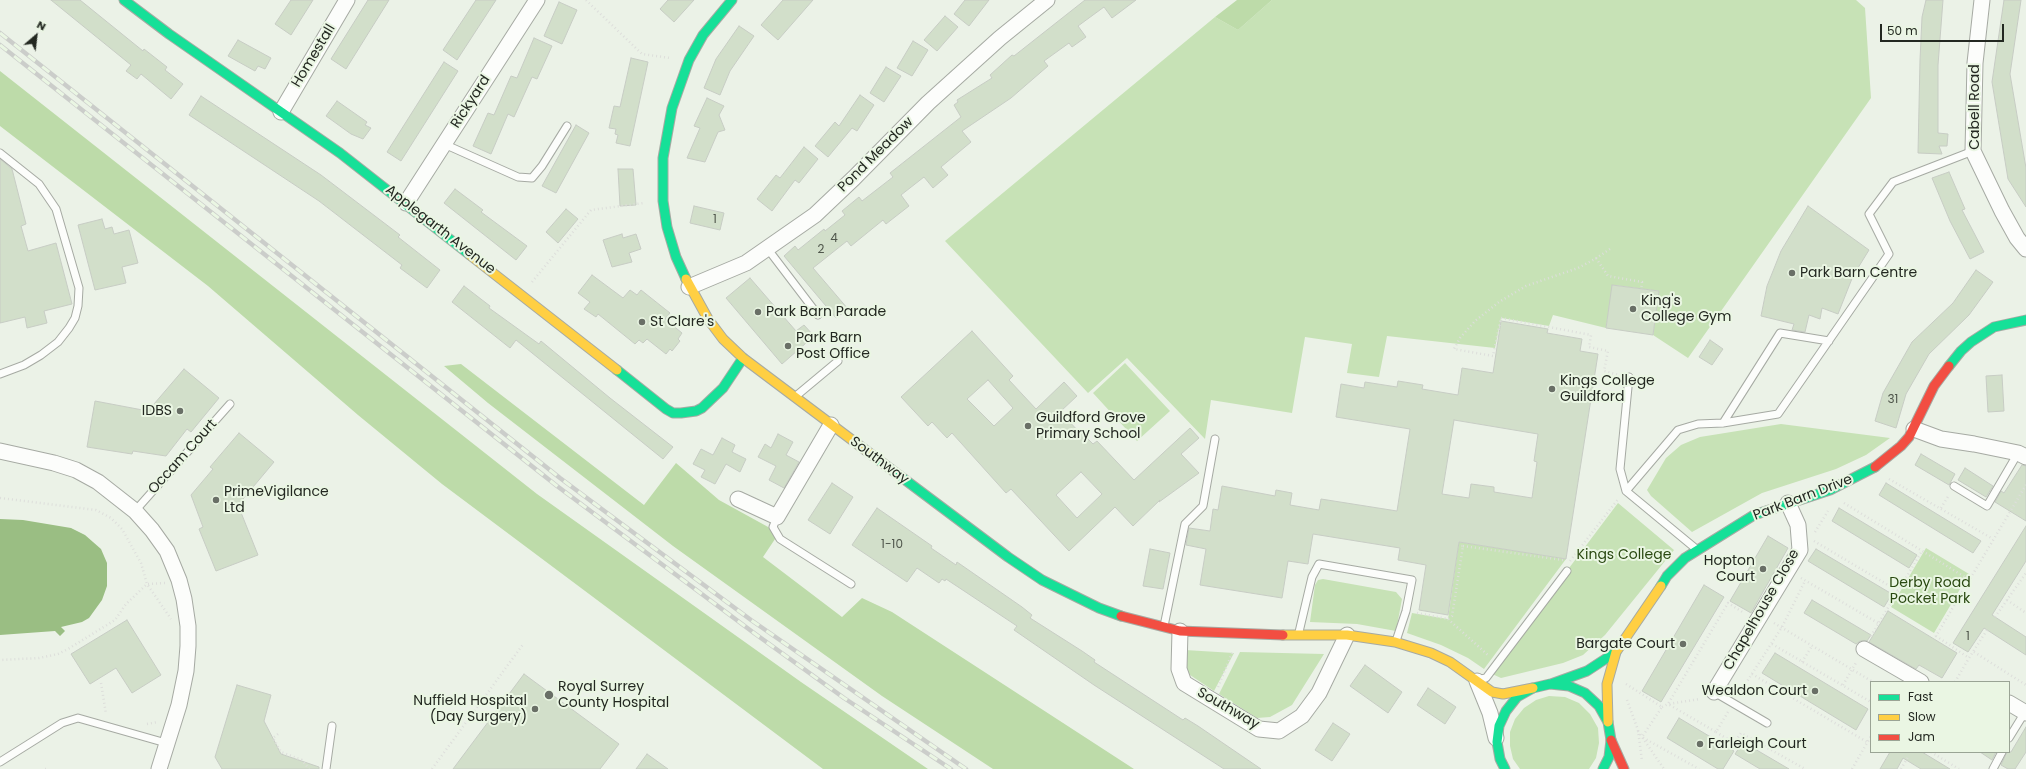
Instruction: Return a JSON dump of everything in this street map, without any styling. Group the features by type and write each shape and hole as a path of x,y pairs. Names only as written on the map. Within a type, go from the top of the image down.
{"street":[{"name":"Applegarth Avenue","path":"124,0 169,34 340,153 406,203 651,399 673,412 696,411 702,408 723,388 743,358"},
{"name":"Homestall","path":"281,112 347,0"},
{"name":"Rickyard","path":"406,203 536,0"},
{"path":"663,201 663,158 672,108 689,60 703,35 732,0"},
{"name":"Pond Meadow","path":"689,287 746,263 815,214 854,178 928,103 1000,38 1047,0"},
{"name":"Cabell Road","path":"1982,0 1974,63 1973,151 2002,211 2026,249"},
{"name":"Southway","path":"663,201 667,227 676,257 689,287 708,319 723,339 743,358 794,398 1008,557 1042,580 1099,608 1164,628 1180,631 1240,634 1347,635 1395,642 1444,659 1477,680 1492,692 1503,694 1550,684"},
{"name":"Park Barn Drive","path":"1616,652 1667,576 1685,558 1754,515 1830,490 1865,473 1902,446 1914,429 1934,386 1961,351 1971,342 1994,327 2026,320"},
{"path":"738,499 777,518 831,425"},
{"path":"1914,429 1941,439 1974,444 2022,455"},
{"path":"0,451 54,463 76,470 113,492 135,511 152,530 166,551 179,580 188,626 186,670 179,705 159,769"},
{"name":"Chapelhouse Close","path":"1714,692 1800,550 1798,525 1788,503"},
{"name":"Southway","path":"1180,631 1179,669 1184,683 1259,729 1279,731 1302,716 1318,693 1347,635"},
{"path":"1864,649 1919,681"},
{"path":"1616,652 1608,684 1608,722 1611,740 1624,769"},
{"path":"1550,684 1586,671 1616,652"},
{"path":"1477,680 1490,713 1497,742 1501,769"},
{"path":"1550,684 1569,686 1585,693 1599,706 1608,722"},
{"path":"1497,742 1499,726 1506,710 1517,698 1533,688"},
{"path":"2010,704 2026,713"},
{"path":"1603,769 1609,757 1611,740"},
{"path":"1500,759 1506,769"}],"lane":[{"path":"444,144 518,177 532,178 542,166 567,126"},
{"path":"1626,491 1678,430 1698,424 1723,423 1778,414 1889,254 1869,214 1893,182 1973,151"},
{"path":"0,153 39,184 56,209 79,288 78,306 75,318 58,342 41,355 24,365 0,374"},
{"path":"767,248 818,315"},
{"path":"1723,423 1780,333 1829,341"},
{"path":"794,398 838,362"},
{"path":"1629,377 1620,469 1626,491 1697,550"},
{"name":"Occam Court","path":"135,511 230,404"},
{"path":"1164,628 1185,524 1203,506 1215,438"},
{"path":"1954,486 1987,506 2022,455"},
{"path":"777,518 773,527 780,539 851,584"},
{"path":"1299,634 1312,577 1319,564 1412,580 1406,611 1395,642"},
{"path":"1477,680 1486,678 1567,570"},
{"path":"1714,692 1767,723"},
{"path":"2010,737 2026,713"},
{"path":"0,762 62,723 78,718 166,743"},
{"path":"326,769 332,726"},
{"path":"1993,769 2001,753"}],"path":[{"path":"586,0 642,54 689,60"},
{"path":"521,295 591,210 663,201"},
{"path":"1610,248 1578,268 1526,286 1499,302 1475,321 1460,338 1454,349 1493,356 1500,318 1591,334 1589,346 1608,351 1604,371 1629,377"},
{"path":"1596,258 1608,276 1642,282 1641,289"},
{"path":"1885,477 1993,538"},
{"path":"1969,658 1936,636 1968,579 2026,485"},
{"path":"1459,546 1570,561 1619,497"},
{"path":"0,498 96,510 110,518 122,529 141,563 148,584 175,625"},
{"path":"1841,502 1968,579"},
{"path":"1814,532 1831,506"},
{"path":"1810,539 1898,591"},
{"path":"1448,619 1452,616 1463,546"},
{"path":"1843,685 1878,623 1922,551"},
{"path":"1788,571 1878,623"},
{"path":"1995,618 2026,573"},
{"path":"0,660 39,658 68,650 115,620 126,604 148,584 169,582"},
{"path":"2007,600 2026,612"},
{"path":"1406,611 1448,619 1492,659"},
{"path":"1762,615 1871,681"},
{"path":"1956,681 1987,630"},
{"path":"1212,701 1240,634"},
{"path":"432,769 524,643"},
{"path":"1772,644 1870,701"},
{"path":"1802,662 1812,646"},
{"path":"1974,652 2026,685"},
{"path":"1752,674 1867,742"},
{"path":"1610,677 1620,680 1662,707"},
{"path":"101,684 105,714 111,716"},
{"path":"1642,737 1662,707 1668,704 1697,700 1714,692"},
{"path":"1625,694 1638,730 1664,769"},
{"path":"145,725 153,724 161,720"},
{"path":"1638,730 1643,767"},
{"path":"1716,732 1734,742 1740,733 1805,769"},
{"path":"278,734 273,738 281,752 302,760 309,769"},
{"path":"1642,737 1699,769"},
{"path":"1852,769 1870,738"},
{"path":"1934,753 1959,769"},
{"path":"1901,769 1908,757"}],"green space":[{"path":"1272,0 1856,0 1865,8 1871,98 1688,358 1653,335 1659,291 1613,285 1606,328 1553,315 1549,326 1501,318 1495,348 1387,336 1379,377 1347,373 1352,344 1305,337 1292,413 1211,400 1205,439 1127,358 1088,393 945,241 1215,17 1238,30"},
{"path":"1125,363 1170,411 1137,441 1093,393"},
{"path":"1781,424 1890,438 1866,455 1836,469 1762,493 1692,532 1651,496 1647,490 1666,458 1681,445 1700,437"},
{"name":"Kings College","path":"1618,503 1674,550 1605,635 1583,655 1563,663 1501,678 1490,673"},
{"path":"1459,542 1566,559 1484,669 1468,658 1441,645 1407,633 1412,613 1448,619"},
{"name":"Derby Road Pocket Park","path":"1926,548 1969,574 1934,633 1891,607"},
{"path":"1323,579 1396,592 1402,599 1396,631 1357,624 1310,622 1315,585 1318,580"},
{"path":"1185,650 1234,653 1214,691 1190,675 1185,667"},
{"path":"1240,652 1324,654 1292,705 1270,717 1257,718 1219,694"},
{"path":"1549,696 1565,697 1579,703 1590,714 1598,728 1599,743 1596,758 1589,769 1520,769 1513,759 1510,746 1510,732 1515,719 1524,708 1536,700"}],"shaded area":[{"path":"1237,0 1272,0 1238,30 1215,17"},
{"path":"0,71 537,494 801,682 928,769 823,769 442,484 358,415 208,286 0,126"},
{"path":"461,364 644,505 676,463 719,500 779,533 763,557 842,617 862,598 892,612 1134,769 993,769 882,696 673,546 488,403 444,366"},
{"path":"0,519 23,520 71,528 85,535 101,549 107,563 107,586 102,600 89,618 82,622 61,627 65,631 60,636 55,631 0,635"}],"building":[{"path":"51,0 80,0 143,51 144,49 167,67 165,70 183,84 171,99 141,74 137,79 126,71 131,65"},
{"path":"291,0 313,0 291,35 275,24"},
{"path":"368,0 389,0 346,69 331,59"},
{"path":"476,0 496,0 457,60 443,50"},
{"path":"668,0 694,0 674,22 660,9"},
{"path":"783,0 813,0 778,40 761,25"},
{"path":"965,0 989,0 969,26 954,14"},
{"path":"1085,0 1136,0 1112,18 1104,7 1078,26 1086,37 1072,47 1069,43 1044,61 1048,66 1011,98 962,131 971,142 941,167 948,175 933,188 924,177 901,195 909,206 886,224 883,220 851,246 847,241 813,268 848,309 836,318 784,256 795,246 798,250 824,229 825,231 845,215 842,211 859,197 862,201 893,177 890,173 961,117 954,105 958,102 957,100 992,78 990,75 1012,55 1014,56"},
{"path":"1926,0 1943,0 1938,65 1938,133 1948,134 1947,146 1939,146 1942,154 1918,153 1922,17"},
{"path":"2004,0 2021,0 2010,74 2026,168 2026,207 2008,179 1992,82"},
{"path":"559,2 577,10 562,44 544,36"},
{"path":"945,16 958,27 937,51 924,40"},
{"path":"739,26 754,36 730,71 720,95 704,88 716,59"},
{"path":"534,38 552,46 537,79 532,77 514,117 508,114 491,154 473,146 488,113 494,115 511,76 517,78"},
{"path":"238,40 271,58 265,69 258,66 255,71 228,56"},
{"path":"913,41 928,50 912,76 897,68"},
{"path":"631,58 648,62 630,146 616,143 618,135 615,134 616,129 609,128 614,106 620,107"},
{"path":"444,62 458,71 401,161 387,152"},
{"path":"886,67 901,76 884,102 870,93"},
{"path":"860,95 874,105 857,131 852,128 828,157 815,146 835,122 839,126"},
{"path":"201,96 321,175 400,235 398,237 440,270 427,288 400,268 402,265 319,201 189,115"},
{"path":"707,98 724,106 719,115 725,130 718,132 705,162 687,158 700,128 694,126"},
{"path":"337,101 367,122 365,125 371,128 363,139 351,134 326,116"},
{"path":"576,125 589,133 556,193 542,186"},
{"path":"804,147 818,159 799,183 795,180 772,211 757,199 776,175 780,178"},
{"path":"0,159 12,169 26,224 21,226 28,251 56,243 72,304 44,311 47,323 27,328 25,317 0,323"},
{"path":"618,169 633,169 636,205 620,206"},
{"path":"1949,172 1965,209 1962,210 1984,252 1970,259 1950,221 1932,178"},
{"path":"455,189 483,210 481,212 527,246 516,260 444,203"},
{"path":"694,206 724,213 720,230 690,223"},
{"name":"Park Barn Centre","path":"1808,206 1869,250 1853,276 1838,314 1822,308 1820,319 1809,315 1805,332 1792,330 1794,324 1761,316 1767,286 1781,251"},
{"path":"566,209 578,219 558,243 546,232"},
{"path":"102,219 105,229 112,227 114,234 129,230 138,263 122,267 126,283 95,290 78,225"},
{"path":"622,234 623,238 636,234 641,249 629,253 632,262 612,267 603,240"},
{"path":"1976,270 1993,282 1969,315 1929,354 1906,394 1896,428 1875,421 1883,393 1912,342 1953,303"},
{"name":"St Clare's","path":"592,275 623,298 630,290 637,295 641,290 670,313 665,319 682,333 678,339 680,341 672,351 670,349 666,354 647,339 643,343 639,340 635,344 598,314 596,317 584,309 590,302 578,293"},
{"name":"Park Barn Parade","path":"750,278 796,331 804,325 814,336 782,364 726,298"},
{"name":"King's College Gym","path":"1612,285 1659,291 1653,335 1606,328"},
{"path":"464,286 490,306 489,308 539,344 541,341 610,398 673,447 663,459 516,340 510,348 452,302"},
{"path":"1501,321 1548,329 1547,333 1582,339 1580,351 1598,354 1566,559 1459,542 1448,615 1419,610 1426,565 1398,560 1400,548 1313,534 1308,564 1288,561 1282,598 1200,585 1206,549 1186,545 1189,528 1210,531 1213,509 1218,510 1222,486 1275,496 1276,490 1292,493 1290,505 1319,510 1321,499 1397,511 1410,429 1336,417 1341,384 1364,388 1365,382 1397,387 1398,381 1423,385 1422,389 1458,395 1462,368 1493,373","holes":["1454,420 1538,434 1534,461 1537,462 1532,498 1494,492 1494,487 1471,484 1469,498 1442,494"]},
{"path":"972,331 1013,376 1009,380 1036,409 1064,382 1077,396 1061,411 1062,414 1084,437 1085,436 1093,444 1097,441 1134,480 1190,428 1199,438 1181,454 1199,473 1159,502 1160,500 1133,526 1115,507 1069,551 1011,489 1006,493 952,433 947,438 932,422 928,426 901,397","holes":["988,380 1013,408 994,426 967,399","1081,472 1102,494 1077,518 1056,495"]},
{"path":"1710,340 1723,349 1712,365 1699,357"},
{"name":"IDBS","path":"184,369 219,398 191,432 187,429 166,456 133,451 132,454 87,447 95,401 148,411"},
{"path":"2002,375 2004,411 1988,412 1986,376"},
{"name":"PrimeVigilance Ltd","path":"239,433 274,462 238,505 258,555 216,571 199,529 203,527 191,495 213,469 210,467"},
{"path":"778,434 793,442 786,455 799,462 784,488 769,480 776,466 758,457 765,444 771,448"},
{"path":"722,438 735,445 732,452 746,459 740,472 726,464 715,484 701,477 705,470 693,464 701,449 713,455"},
{"path":"1921,454 1955,474 1949,485 1915,465"},
{"path":"2022,465 2026,466 2026,521 1995,502 2001,491 2004,493"},
{"path":"1965,468 1993,486 1986,497 1958,480"},
{"path":"832,483 853,497 830,534 808,520"},
{"path":"1886,483 1981,541 1973,553 1879,495"},
{"path":"877,508 932,546 931,548 956,565 957,562 1022,607 1032,615 1030,618 1082,651 1095,660 1094,662 1183,720 1185,718 1198,726 1261,769 1224,769 1094,685 1014,630 1017,626 946,579 945,581 942,579 939,583 917,568 907,582 852,545"},
{"path":"1839,508 1917,555 1909,568 1832,521"},
{"path":"2026,526 2026,561 1992,615 2026,637 2026,655 1984,628 1968,652 1953,643"},
{"name":"Hopton Court","path":"1768,536 1788,548 1751,613 1730,601"},
{"path":"1150,549 1170,553 1163,589 1143,586"},
{"path":"1816,549 1892,594 1884,607 1808,561"},
{"name":"Bargate Court","path":"1704,585 1724,597 1661,702 1642,691"},
{"path":"1812,600 1871,635 1867,641 1860,641 1856,644 1804,613"},
{"path":"1888,611 1957,653 1942,678 1919,665 1916,669 1869,642"},
{"path":"127,620 161,675 132,693 116,668 90,684 71,654"},
{"name":"Wealdon Court","path":"1775,653 1868,709 1856,730 1762,673"},
{"path":"1365,665 1402,692 1388,713 1350,686"},
{"name":"Nuffield Hospital (Day Surgery)","path":"524,674 619,744 600,769 453,769"},
{"path":"237,685 271,695 264,721 281,754 319,767 319,769 222,769 215,757"},
{"path":"1428,688 1456,707 1445,724 1417,705"},
{"name":"Farleigh Court","path":"1679,718 1734,751 1723,769 1718,769 1667,738"},
{"path":"1333,723 1350,734 1332,761 1315,750"},
{"path":"2026,727 2026,752 2015,769 2008,769 2001,765 2007,753 2011,752"},
{"path":"1743,742 1789,769 1760,769 1735,754"},
{"path":"1889,753 1924,753 1950,769 1921,769 1903,758 1897,769 1880,769"},
{"path":"1982,753 1996,753 1992,760"},
{"path":"647,754 668,769 636,769"}],"railway":[{"path":"0,33 560,478 751,620 966,769"},
{"path":"0,45 557,486 844,698 951,769"}],"traffic: fast":[{"path":"124,0 169,34 340,153 470,255"},
{"path":"686,279 676,257 667,227 663,201 663,158 672,108 689,60 703,35 732,0"},
{"path":"1949,366 1961,351 1971,342 1994,327 2026,320"},
{"path":"617,370 666,409 673,413 681,413 696,411 702,408 723,388 743,358"},
{"path":"872,455 1008,557 1042,580 1099,608 1121,616"},
{"path":"1661,586 1667,576 1685,558 1754,515 1830,490 1875,467"},
{"path":"1551,684 1587,671 1616,652"},
{"path":"1505,769 1500,759 1497,742 1499,726 1506,711 1517,697 1533,688 1550,684 1569,686 1585,693 1599,706 1608,722 1611,740 1609,757 1603,769"}],"traffic: slow":[{"path":"470,255 617,370"},
{"path":"686,279 708,319 723,339 743,358 872,455"},
{"path":"1608,722 1607,684 1616,652 1661,586"},
{"path":"1283,635 1347,635 1395,642 1431,653 1450,662 1492,692 1503,694 1533,688"}],"traffic: jam":[{"path":"1875,467 1901,446 1909,437 1934,386 1949,366"},
{"path":"1121,616 1180,631 1283,635"},
{"path":"1611,740 1624,769"}],"place":[{"name":"Park Barn Centre","path":"1792,273"},
{"name":"King's College Gym","path":"1633,309"},
{"name":"Park Barn Parade","path":"758,312"},
{"name":"St Clare's","path":"642,322"},
{"name":"Park Barn Post Office","path":"788,346"},
{"name":"Kings College Guildford","path":"1552,389"},
{"name":"IDBS","path":"180,411"},
{"name":"Guildford Grove Primary School","path":"1028,426"},
{"name":"PrimeVigilance Ltd","path":"216,500"},
{"name":"Hopton Court","path":"1763,569"},
{"name":"Bargate Court","path":"1683,644"},
{"name":"Wealdon Court","path":"1815,691"},
{"name":"Royal Surrey County Hospital","path":"549,695"},
{"name":"Nuffield Hospital (Day Surgery)","path":"535,709"},
{"name":"Farleigh Court","path":"1700,744"}]}
